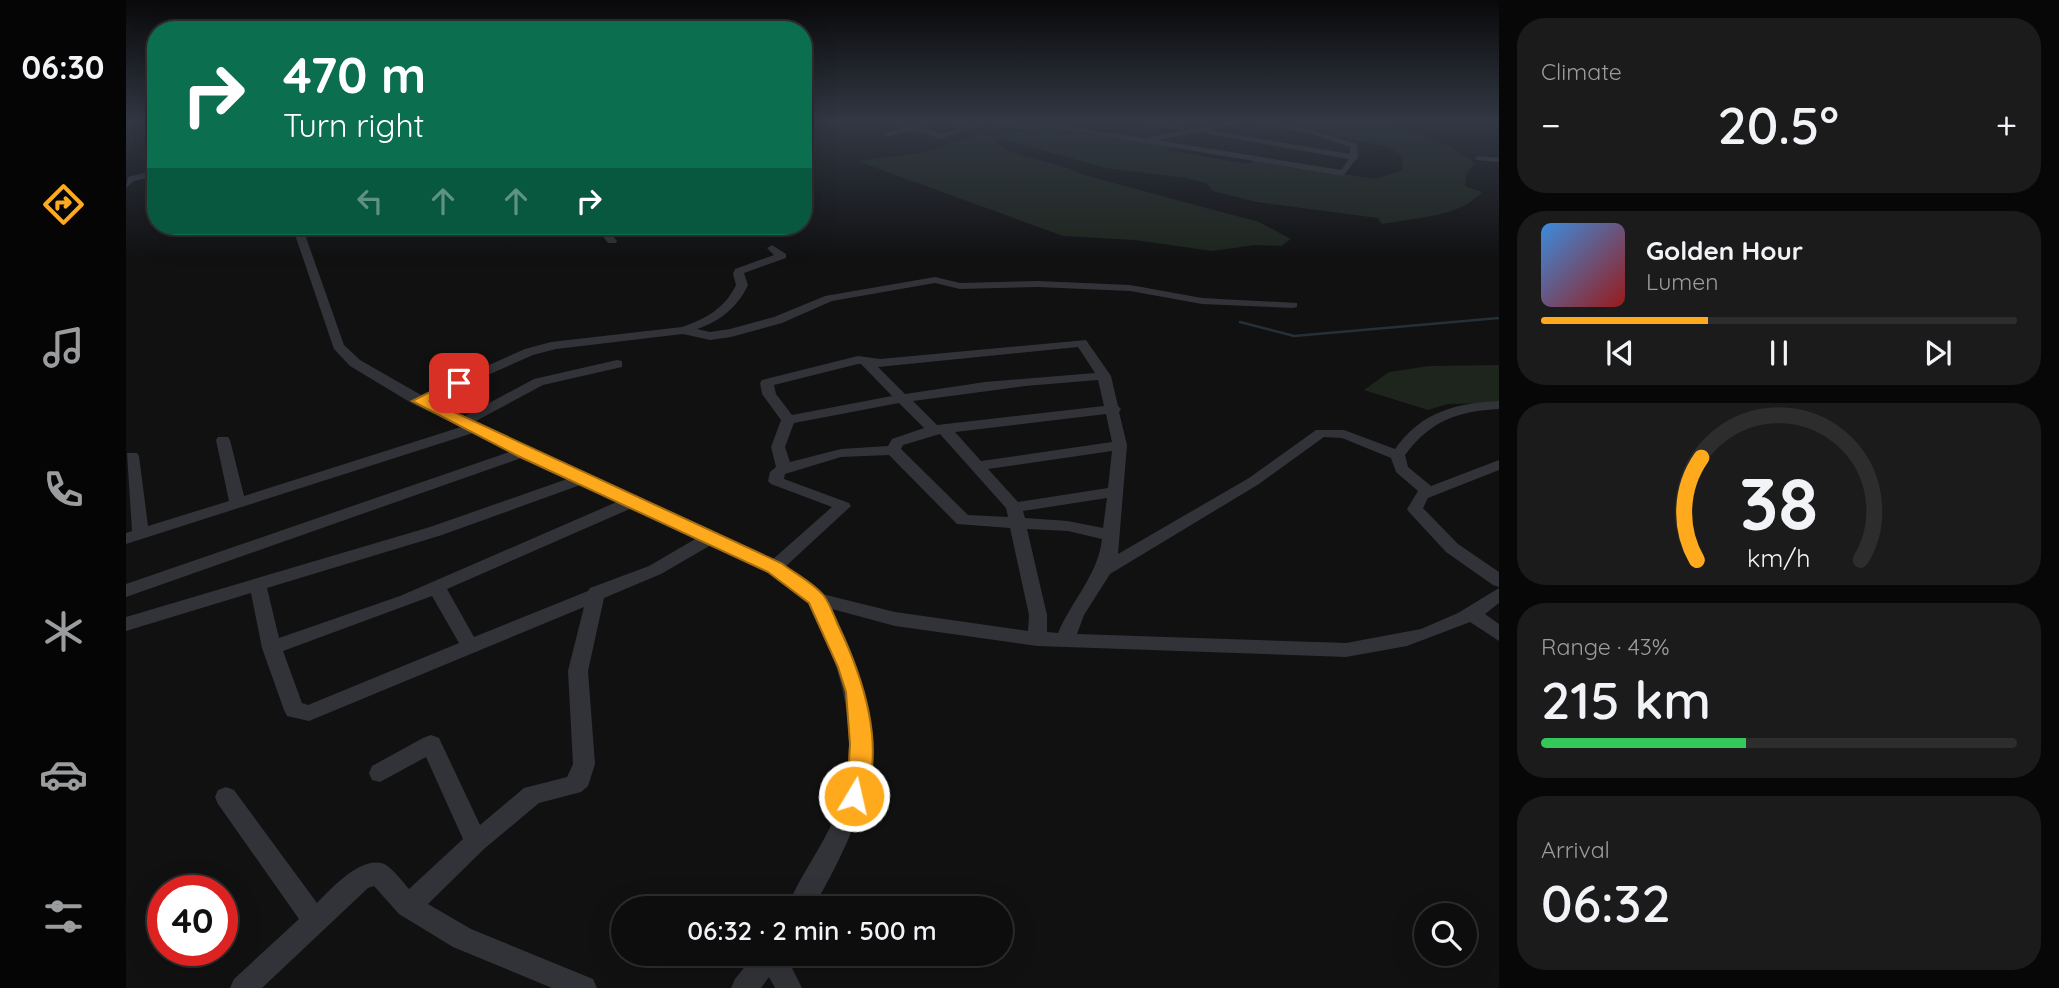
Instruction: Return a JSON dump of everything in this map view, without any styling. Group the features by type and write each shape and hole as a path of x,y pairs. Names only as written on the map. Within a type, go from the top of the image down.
{"street":[{"path":"1301,166 1343,173 1348,166"},
{"path":"126,185 131,179 147,175"},
{"path":"300,235 338,346 355,363 418,401 467,425 774,568 816,599 895,619 1037,639 1346,650 1415,639 1472,614 1499,594"},
{"path":"607,235 612,241"},
{"path":"418,401 529,352 555,345 683,330 717,317 742,285 738,272 782,256 772,248"},
{"path":"683,330 692,334 722,334 768,324 835,297 941,280 960,286 1087,286 1140,289 1202,302 1293,305"},
{"path":"788,420 769,394 767,383 858,360 867,363 1076,343 1085,345 1104,376 1114,410 1120,446 1109,556 1104,570 1088,591 1065,640"},
{"path":"867,363 978,466 1016,515 1038,615 1037,639"},
{"path":"132,456 134,537 467,425 539,382 617,364"},
{"path":"788,420 901,396 1040,379 1104,376"},
{"path":"1398,455 1423,425 1447,411 1499,405"},
{"path":"893,450 897,442 940,430 1114,410"},
{"path":"784,468 778,447 788,420"},
{"path":"1104,570 1254,481 1321,433 1344,435 1398,455"},
{"path":"223,440 238,503"},
{"path":"978,466 1120,446"},
{"path":"774,568 844,506 776,481 778,472 841,453 893,450 962,520 1016,515 1114,492"},
{"path":"126,591 523,452"},
{"path":"1398,455 1401,469 1428,492"},
{"path":"1499,465 1428,492 1417,502 1418,514 1452,548 1499,581"},
{"path":"126,624 436,531 583,479"},
{"path":"272,648 405,600 601,518 631,502"},
{"path":"1016,515 1109,535"},
{"path":"258,586 272,648 293,710 309,713 469,644 655,570 710,538"},
{"path":"436,586 469,644"},
{"path":"408,906 476,842 532,795 573,785 584,772 578,671 596,592"},
{"path":"806,896 832,855 846,824 859,779 860,744 856,692 848,667 816,599"},
{"path":"1472,614 1499,634"},
{"path":"380,773 431,744 476,842"},
{"path":"226,797 314,921"},
{"path":"243,988 361,878 370,874 379,874 408,906 487,950 584,988"},
{"path":"744,988 761,966"},
{"path":"777,966 789,988"}],"shaded area":[{"path":"871,166 1061,166 1084,175 1259,222 1291,239 1281,246 1255,245 1212,251 1135,240 1063,236"},
{"path":"1098,166 1294,166 1375,179 1403,170 1402,166 1473,166 1467,173 1465,186 1482,192 1462,207 1449,212 1382,224 1378,218 1256,202 1213,191 1206,183 1186,178"},
{"path":"1499,365 1499,403 1448,404 1428,410 1364,390 1389,372 1429,366"}],"waterway":[{"path":"1240,322 1294,336 1499,318"}],"route":[{"path":"459,383 418,401 774,568 816,599 848,667 856,692 860,744 859,779 854,796"}]}
